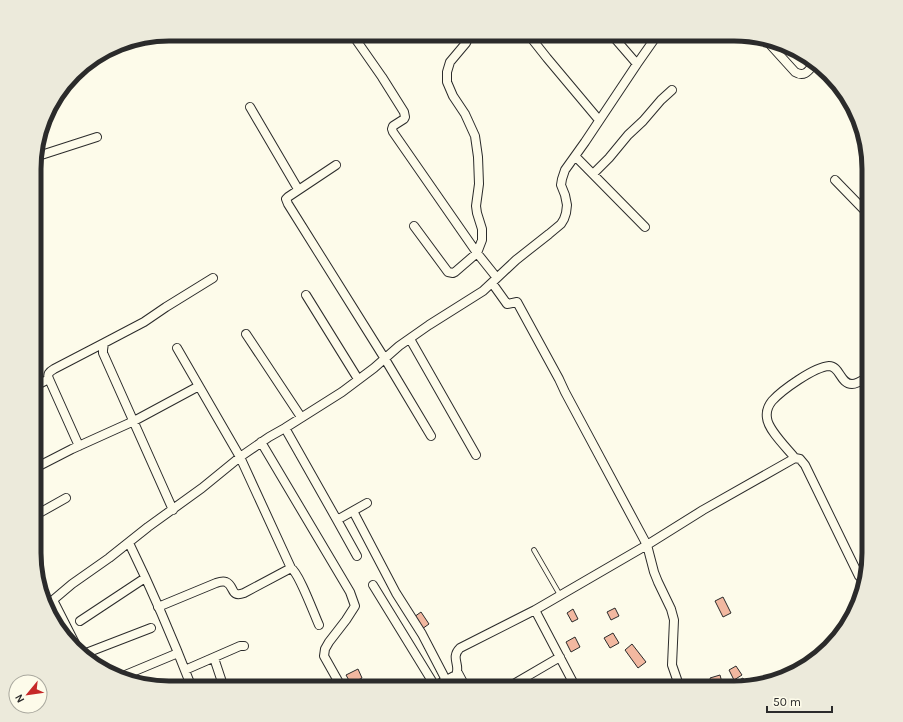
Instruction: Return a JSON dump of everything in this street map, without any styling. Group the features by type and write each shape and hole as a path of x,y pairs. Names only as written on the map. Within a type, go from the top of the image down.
{"street":[{"path":"357,41 404,112 404,119 393,126 393,132 495,280 506,304 517,302 647,545 654,572 671,609 674,620 672,665 678,681"},
{"path":"414,226 450,273 455,272 477,254 482,240 482,229 476,206 479,184 478,157 475,136 465,114 453,96 447,82 447,72 450,62 467,41"},
{"path":"534,41 599,120"},
{"path":"617,41 636,64"},
{"path":"71,636 53,600 72,584 110,558 202,488 240,457 261,442 342,392 385,359 399,346 483,291 516,260 561,224 566,213 567,205 561,185 565,170 576,156 636,64 653,41"},
{"path":"772,47 798,74 802,75 808,72 811,68"},
{"path":"594,174 628,135 672,90"},
{"path":"250,107 298,189"},
{"path":"42,155 97,137"},
{"path":"576,156 644,227"},
{"path":"336,165 298,189 286,199 431,436"},
{"path":"835,180 862,208"},
{"path":"79,446 49,379 49,373 144,322 213,278"},
{"path":"306,295 358,379"},
{"path":"246,334 301,417"},
{"path":"410,339 476,455"},
{"path":"104,343 102,350 173,510"},
{"path":"177,348 240,457 291,568 298,577 319,625"},
{"path":"860,577 805,465 800,459 795,458 769,425 766,418 767,410 772,402 792,384 812,372 827,366 832,366 835,368 847,383 852,384 862,380"},
{"path":"41,383 49,379"},
{"path":"41,465 134,421 199,386"},
{"path":"285,428 357,556"},
{"path":"261,442 350,592 355,606 325,649 324,656 338,681"},
{"path":"462,681 458,673 456,660 456,652 460,648 535,610 647,545 703,510 795,458"},
{"path":"41,512 66,498"},
{"path":"337,520 367,503"},
{"path":"353,511 396,593 422,634 446,680 458,673"},
{"path":"128,543 158,607 189,681"},
{"path":"158,607 216,583 228,583 237,595 244,594 291,568"},
{"path":"80,621 145,578"},
{"path":"373,585 429,681"},
{"path":"535,610 572,681"},
{"path":"88,652 151,628"},
{"path":"185,670 240,646 244,646"},
{"path":"128,674 178,653"},
{"path":"519,681 560,657"},
{"path":"214,658 222,681"}],"lane":[{"path":"534,550 560,595"}],"building":[{"path":"723,597 731,613 723,617 715,601"},
{"path":"615,608 619,616 611,620 607,612"},
{"path":"573,609 578,619 572,622 567,613"},
{"path":"421,612 429,624 422,629 414,617"},
{"path":"613,633 619,643 610,648 604,638"},
{"path":"575,637 580,647 571,652 566,642"},
{"path":"632,644 646,662 638,668 625,650"},
{"path":"736,666 742,675 734,680 729,670"},
{"path":"358,669 362,678 356,681 349,681 346,675"},
{"path":"720,675 722,681 711,681 710,678"}]}
